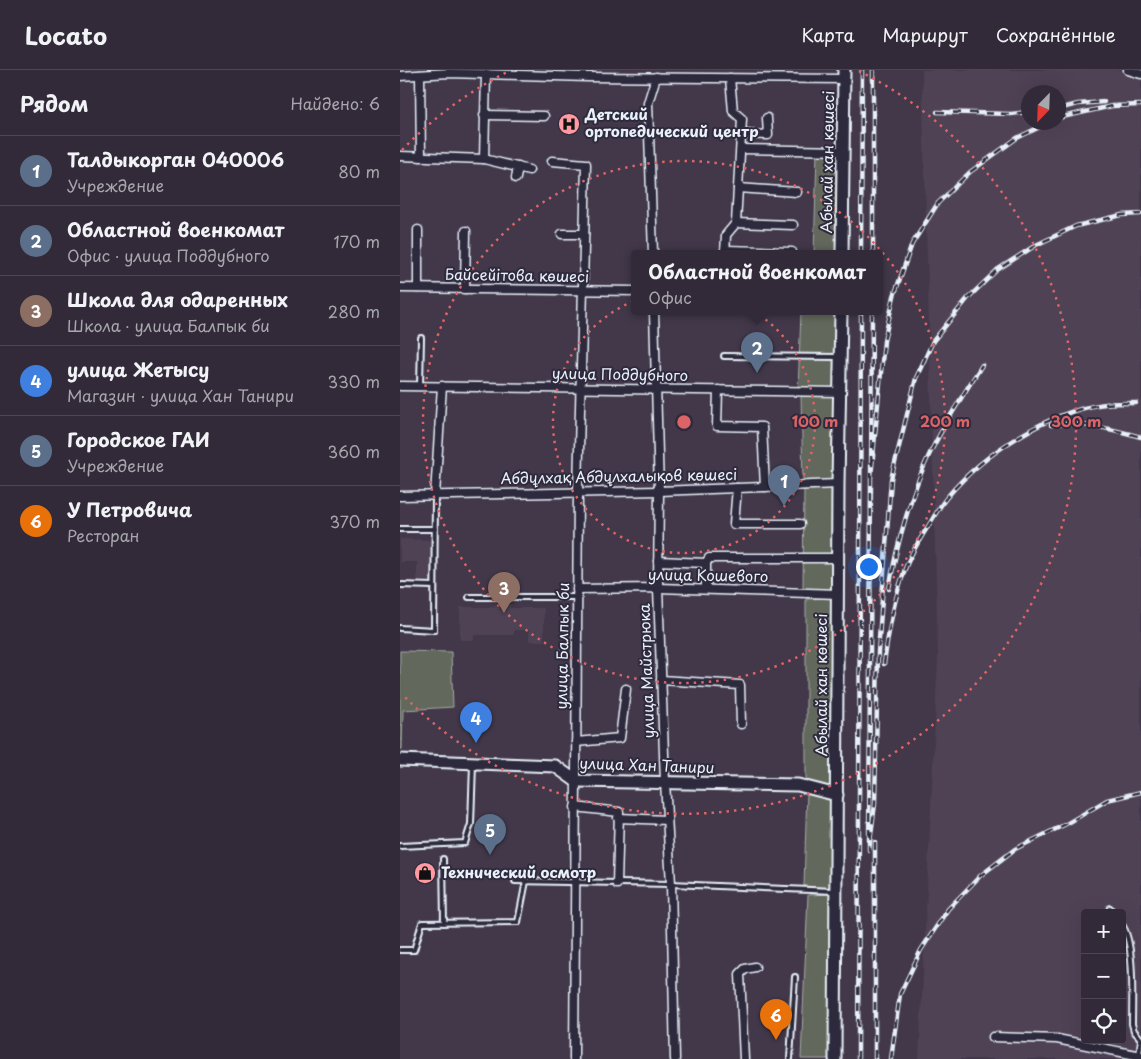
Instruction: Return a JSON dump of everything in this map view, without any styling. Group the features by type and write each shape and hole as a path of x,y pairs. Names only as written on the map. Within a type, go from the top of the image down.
{"main road":[{"name":"Абылай хан көшесі","path":"842,250 844,74"},
{"name":"Абылай хан көшесі","path":"835,1059 838,484 841,315"},
{"name":"улица Хан Танири","path":"400,760 555,766 576,781 798,785 837,795"}],"street":[{"path":"1128,70 1141,74"},
{"path":"400,76 420,75 430,72 632,74 656,77 730,78 757,74 844,74"},
{"path":"484,159 486,74"},
{"path":"420,75 421,156"},
{"path":"653,250 648,103 656,77"},
{"path":"725,250 726,235 736,223 742,119 732,111 730,78"},
{"path":"484,115 544,116"},
{"path":"741,134 768,135 767,118"},
{"path":"740,149 843,151"},
{"path":"400,156 484,159 529,170"},
{"name":"улица Балпык би","path":"552,161 586,164 578,491 574,1059"},
{"path":"516,178 518,167"},
{"path":"738,188 797,192"},
{"path":"736,223 793,225"},
{"path":"418,230 418,288"},
{"path":"465,289 466,231"},
{"path":"562,234 584,234"},
{"name":"Байсейітова көшесі","path":"400,288 631,291"},
{"name":"улица Майстрюка","path":"654,315 659,491 658,588 665,782 672,884 675,1059"},
{"name":"улица Поддубного","path":"400,386 840,392"},
{"path":"435,495 442,386"},
{"path":"718,390 717,426 762,427 765,487"},
{"name":"Абдұлхақ Абдұлхалықов көшесі","path":"400,496 578,491 659,491 838,484"},
{"path":"737,488 734,524 800,524"},
{"path":"706,589 706,563 709,558 838,558"},
{"path":"658,561 706,563"},
{"name":"улица Кошевого","path":"577,593 658,588 838,594"},
{"path":"662,680 740,685 741,724"},
{"path":"576,742 620,738 626,689"},
{"path":"576,808 619,812 616,884"},
{"path":"618,818 668,820"},
{"path":"744,1059 740,974 745,969 755,967"},
{"path":"993,1037 1057,1039 1140,1056"}],"lane":[{"path":"420,386 421,338"},
{"path":"724,356 840,357"},
{"path":"400,628 434,630 435,495"},
{"path":"400,529 435,529"},
{"path":"400,585 434,586"},
{"path":"470,596 577,593"},
{"path":"400,846 465,843 471,824 473,762"},
{"path":"443,859 444,923"},
{"path":"515,881 672,884 836,891"},
{"path":"400,950 414,950 422,923 518,922 526,881"},
{"path":"1126,934 1132,979 1132,1024 1134,1031 1141,1040 1140,1056"},
{"path":"790,1059 795,977"}],"shaded area":[{"path":"922,70 1141,70 1141,1059 919,1059 938,657"},
{"path":"400,539 433,540 432,581 417,580 417,562 400,562"},
{"path":"495,601 510,601 510,608 544,608 544,641 529,641 529,630 514,630 514,635 474,635 474,640 460,640 460,607 495,607"}],"green space":[{"path":"817,153 838,156 837,250 814,250"},
{"path":"801,315 838,315 837,389 798,391"},
{"path":"836,394 836,481 803,481 801,395"},
{"path":"804,488 835,489 834,591 803,588"},
{"path":"833,598 832,789 806,782 806,599"},
{"path":"400,651 451,652 453,707 403,710 402,749 400,749"},
{"path":"807,791 834,799 834,888 804,886"},
{"path":"834,894 833,1059 801,1059 808,895"}],"railway":[{"path":"861,250 862,70"},
{"path":"873,70 873,250"},
{"path":"1066,107 1104,102"},
{"path":"1066,116 1112,106 1141,105"},
{"path":"937,112 1021,113"},
{"path":"872,315 871,477 884,341 894,296 912,244 938,203 970,172 1017,138 1034,130"},
{"path":"871,477 869,850 875,804 878,652 891,479 916,378 933,341 968,298 997,270 1036,245 1076,226 1122,215 1141,214"},
{"path":"858,1059 861,315"},
{"path":"889,589 906,519 924,466 949,418 982,365"},
{"path":"884,664 889,630 899,586 908,562 940,507 963,480 980,464 1019,436 1062,415 1105,404 1136,403"},
{"path":"1051,425 1085,425 1141,437"},
{"path":"891,1059 900,994 921,950 948,909 980,876 1015,849 1068,823 1107,800 1141,792"},
{"path":"875,842 875,1059"}],"place":[{"name":"Детский ортопедический центр","path":"569,124"},
{"name":"Областной военкомат","path":"757,373"},
{"name":"Талдыкорган 040006","path":"784,506"},
{"name":"Школа для одаренных","path":"504,613"},
{"name":"улица Жетысу","path":"476,743"},
{"name":"Городское ГАИ","path":"490,855"},
{"name":"Технический осмотр","path":"425,873"},
{"name":"У Петровича","path":"776,1040"}]}
